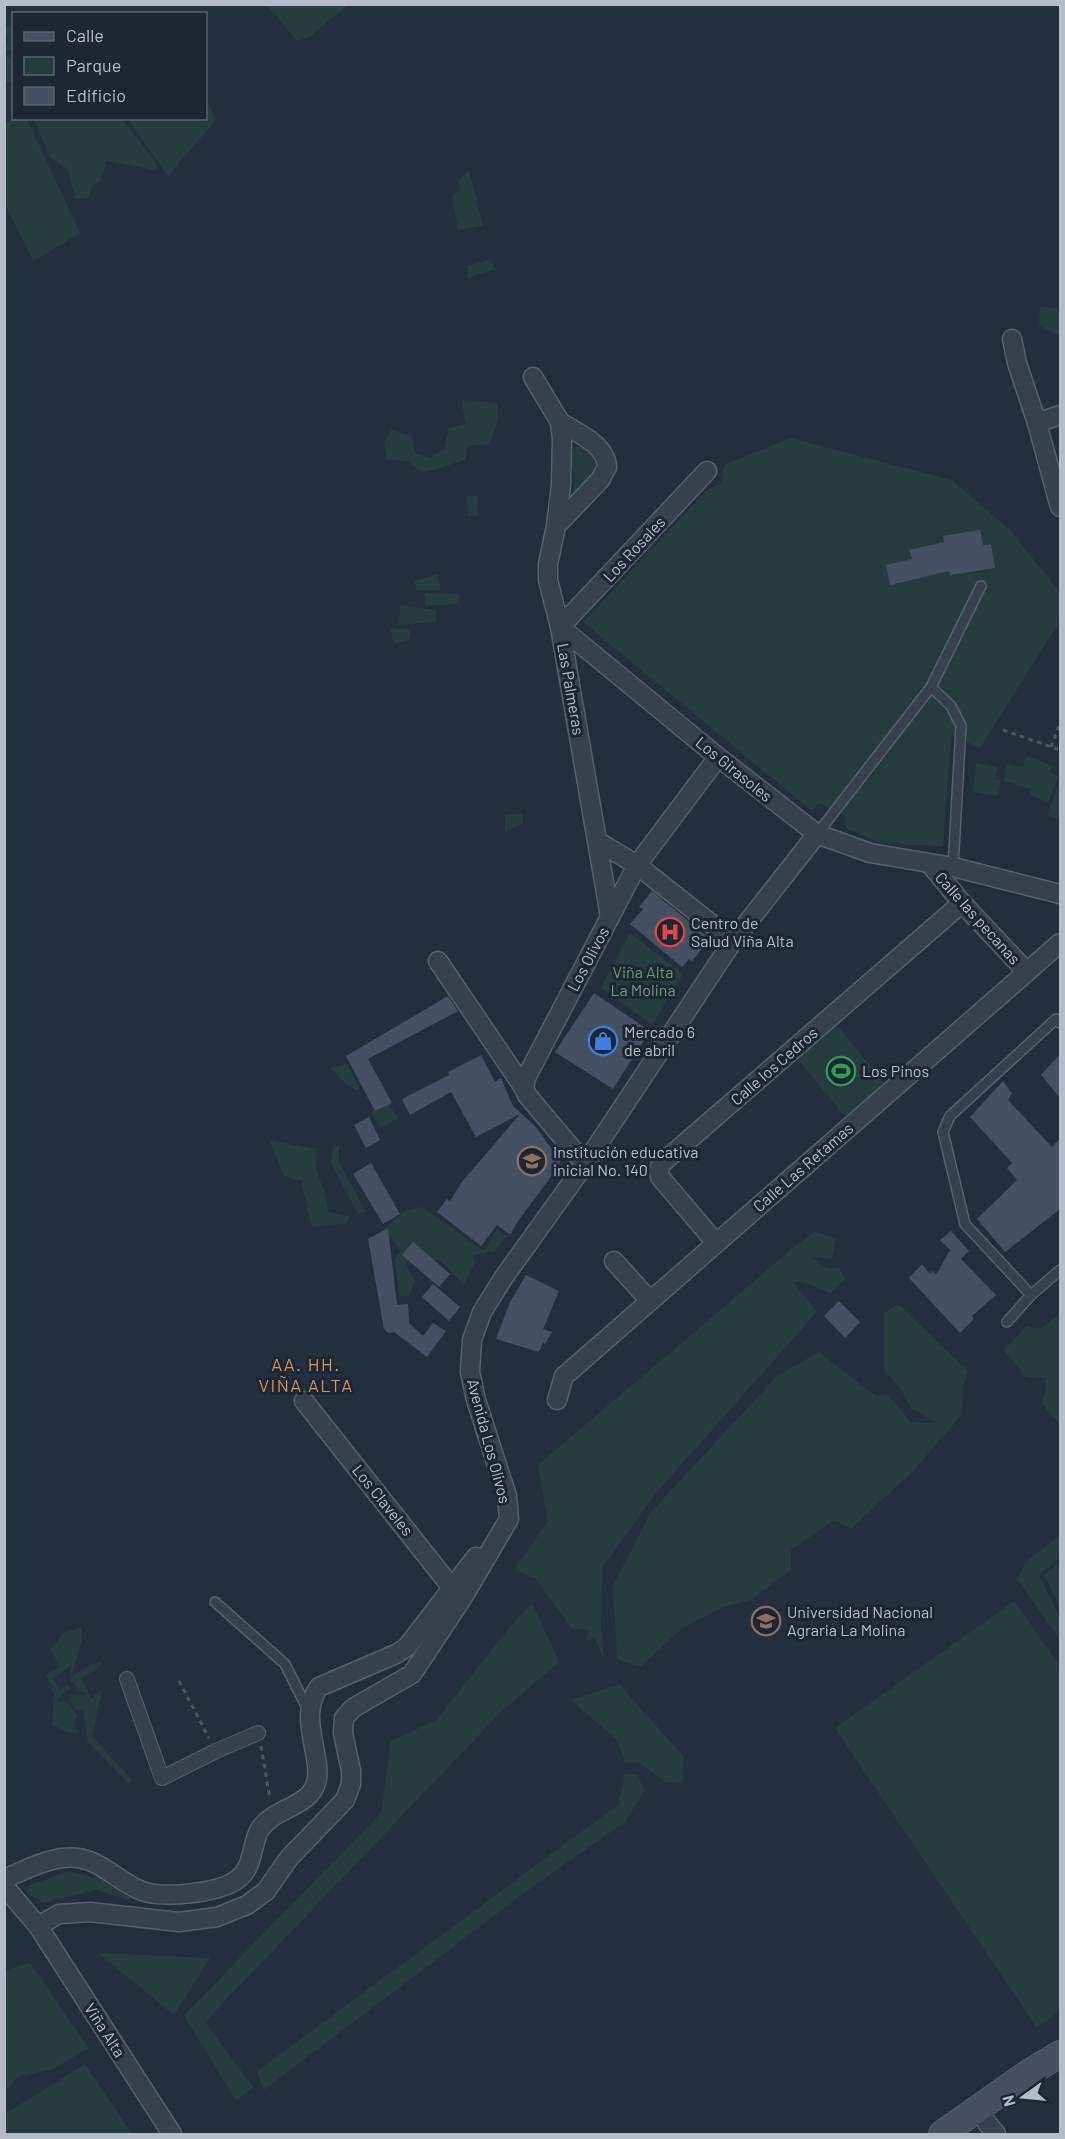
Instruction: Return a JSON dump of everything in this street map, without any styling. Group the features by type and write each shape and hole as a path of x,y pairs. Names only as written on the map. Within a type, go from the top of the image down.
{"main road":[{"path":"942,2134 1030,2072 1060,2054"},
{"path":"984,2131 1060,2073"}],"street":[{"path":"1012,339 1060,507"},
{"name":"Las Palmeras","path":"533,377 560,422 562,466 556,526 548,571 560,627 610,917"},
{"path":"1037,423 1060,416"},
{"path":"556,526 600,480 607,467 603,453 593,443 560,422"},
{"name":"Los Rosales","path":"560,627 707,471"},
{"name":"Los Girasoles","path":"560,627 718,757 817,834 870,853 953,867 1060,894"},
{"name":"Los Olivos","path":"524,1088 526,1078 637,865 718,757"},
{"name":"Avenida Los Olivos","path":"38,1926 59,1914 90,1911 180,1922 217,1917 247,1905 266,1891 289,1858 345,1800 351,1784 351,1771 343,1733 344,1718 353,1708 412,1674 458,1592 504,1531 509,1519 507,1496 470,1372 472,1340 482,1312 504,1277 585,1164 733,941 817,834"},
{"path":"597,841 637,865 733,941"},
{"name":"Calle las pecanas","path":"930,864 962,903 1026,971"},
{"name":"Calle los Cedros","path":"716,1243 660,1176 661,1164 962,903"},
{"name":"Calle Las Retamas","path":"557,1400 564,1376 1060,943"},
{"path":"438,961 527,1095 585,1164"},
{"path":"615,1261 650,1301"},
{"name":"Los Claveles","path":"304,1401 458,1592"},
{"path":"4,1879 51,1860 76,1858 90,1861 142,1891 149,1892 194,1893 225,1887 239,1879 248,1869 259,1830 273,1817 308,1796 316,1785 318,1774 309,1712 312,1697 319,1687 396,1654 407,1647 458,1592"},
{"path":"127,1679 162,1778 258,1733"},
{"name":"Viña Alta","path":"4,1886 38,1926 172,2134"}],"lane":[{"path":"817,834 931,687 981,586"},
{"path":"931,687 951,706 961,726 953,867"},
{"path":"1031,1295 964,1224 943,1132 950,1116 1056,1019 1060,1023"},
{"path":"1007,1322 1031,1295 1060,1270"},
{"path":"215,1602 285,1664 309,1712"}],"path":[{"path":"1051,747 1060,724"},
{"path":"1003,730 1060,750"},
{"path":"179,1681 216,1751"},
{"path":"258,1733 273,1817"}],"green space":[{"path":"267,5 348,5 309,37 297,41"},
{"path":"12,24 12,50 6,50 8,42 5,26"},
{"path":"5,54 12,61 12,81 5,82"},
{"path":"207,101 216,120 168,176 129,120 207,120"},
{"path":"27,120 80,233 34,261 5,204 5,122"},
{"path":"34,120 123,120 158,166 154,170 107,161 101,181 92,185 89,198 75,199 68,169 50,157"},
{"path":"469,170 483,226 458,230 452,197 460,190 459,180"},
{"path":"492,259 495,269 467,278 468,266"},
{"path":"1040,307 1060,308 1060,336 1039,326"},
{"path":"461,400 497,403 498,419 490,444 467,446 465,460 423,473 407,461 387,460 384,443 391,430 412,436 415,453 430,458 445,447 449,428 466,424"},
{"path":"790,438 952,480 1009,529 1060,592 1060,621 980,748 951,735 943,846 883,844 847,829 845,816 819,803 812,811 583,622 707,490 721,483 724,465"},
{"path":"580,443 595,452 599,473 573,495 574,478 570,453"},
{"path":"466,496 478,496 477,516 468,516"},
{"path":"437,574 441,590 417,590 414,581"},
{"path":"424,593 459,594 459,604 426,606"},
{"path":"401,605 436,610 436,622 398,625"},
{"path":"390,628 411,629 409,640 394,644"},
{"path":"1026,756 1054,766 1048,772 1059,776 1048,802 1030,795 1030,789 1004,781 1007,764 1023,767"},
{"path":"976,763 998,767 995,779 1001,781 998,796 973,792"},
{"path":"1060,783 1060,820 1047,815"},
{"path":"523,813 523,823 505,832 505,815"},
{"name":"Viña Alta La Molina","path":"630,933 683,974 652,1025 601,988"},
{"name":"Los Pinos","path":"836,1024 886,1085 846,1118 796,1057"},
{"path":"347,1064 359,1091 348,1086 330,1068"},
{"path":"387,1102 398,1118 380,1128 371,1111"},
{"path":"269,1140 317,1149 316,1169 325,1194 328,1212 349,1216 347,1223 312,1227 301,1181 284,1176"},
{"path":"339,1145 339,1162 366,1212 358,1214 331,1163 333,1148"},
{"path":"422,1207 484,1251 497,1229 507,1236 494,1252 489,1251 472,1257 475,1262 464,1285 440,1260 405,1264 415,1281 408,1297 399,1295 395,1259 401,1251 384,1228 407,1210"},
{"path":"816,1231 836,1239 832,1259 812,1257 828,1269 839,1267 845,1279 830,1293 804,1282 793,1282 817,1312 656,1493 602,1568 601,1628 604,1660 595,1638 586,1641 588,1629 572,1629 536,1579 514,1570 548,1521 538,1465 800,1242"},
{"path":"898,1304 968,1371 963,1388 961,1416 912,1472 851,1529 834,1520 791,1550 791,1570 750,1600 723,1607 684,1627 640,1667 617,1659 613,1586 651,1512 777,1376 819,1352 876,1396 887,1394 911,1422 937,1423 912,1409 899,1386 884,1370 884,1313"},
{"path":"1060,1313 1060,1425 1042,1404 1046,1391 1046,1378 1026,1377 1004,1350 1027,1326 1041,1329"},
{"path":"1060,1535 1060,1558 1039,1575 1060,1617 1060,1640 1017,1579 1026,1562"},
{"path":"1060,1562 1060,1607 1044,1575"},
{"path":"1014,1601 1060,1666 1060,2011 1037,2028 835,1728"},
{"path":"532,1603 559,1662 501,1712 205,2022 253,2087 236,2101 184,2015 381,1813 391,1741 436,1720"},
{"path":"81,1627 82,1640 71,1677 90,1665 101,1662 101,1666 81,1678 91,1698 102,1690 92,1737 132,1779 129,1784 88,1742 83,1711 74,1709 69,1698 72,1694 86,1697 85,1692 77,1691 74,1683 70,1681 71,1665 53,1679 61,1689 66,1684 70,1689 59,1697 58,1702 65,1700 77,1715 74,1725 78,1732 71,1733 52,1725 54,1693 46,1675 61,1666 50,1650 64,1633"},
{"path":"619,1684 684,1757 682,1783 665,1782 638,1762 625,1763 617,1740 571,1700"},
{"path":"625,1774 636,1774 645,1790 625,1822 528,1890 264,2090 257,2071 619,1804"},
{"path":"67,1871 101,1878 133,1894 129,1900 96,1890 44,1903 26,1893 31,1885"},
{"path":"98,1953 210,1958 174,2015"},
{"path":"30,1963 89,2048 51,2070 19,2076 5,2091 5,1970"},
{"path":"85,2064 132,2134 5,2134 5,2114"}],"building":[{"path":"980,530 983,545 991,544 995,568 950,575 949,571 890,585 886,565 912,559 909,550 944,542 943,536"},
{"name":"Centro de Salud Viña Alta","path":"652,891 710,939 692,961 689,959 682,967 630,924 643,909 639,907"},
{"name":"Mercado 6 de abril","path":"594,993 650,1031 613,1089 555,1052"},
{"path":"448,996 458,1011 368,1059 392,1103 375,1111 346,1056"},
{"path":"1060,1054 1060,1098 1041,1075"},
{"path":"481,1055 495,1082 501,1078 513,1106 535,1126 560,1160 559,1166 510,1235 497,1225 481,1246 437,1212 447,1199 450,1201 462,1182 520,1114 476,1137 451,1092 410,1115 402,1099 449,1075 448,1072"},
{"path":"1003,1081 1012,1093 1008,1100 1052,1147 1060,1139 1060,1209 1005,1252 977,1219 1017,1180 1007,1168 1012,1163 970,1117"},
{"path":"369,1117 380,1140 366,1148 354,1125"},
{"path":"371,1163 400,1214 383,1224 353,1174"},
{"path":"388,1228 397,1305 408,1304 409,1323 423,1336 433,1323 446,1331 427,1357 394,1332 388,1333 384,1329 368,1239"},
{"path":"951,1231 969,1251 961,1259 996,1295 972,1316 974,1319 960,1333 909,1278 922,1264 930,1274 933,1271 936,1275 950,1250 940,1240"},
{"path":"413,1242 450,1274 439,1287 402,1255"},
{"path":"526,1275 559,1291 543,1329 552,1332 545,1344 543,1342 539,1352 496,1339 510,1302"},
{"path":"433,1284 460,1307 449,1321 422,1297"},
{"path":"839,1301 860,1322 845,1338 824,1316"}],"place":[{"name":"Centro de Salud Viña Alta","path":"670,932"},
{"name":"Mercado 6 de abril","path":"603,1041"},
{"name":"Los Pinos","path":"841,1071"},
{"name":"Institución educativa inicial No. 140","path":"532,1161"},
{"name":"Universidad Nacional Agraria La Molina","path":"766,1621"}],"district":[{"name":"AA. HH. VIÑA ALTA","path":"306,1375"}]}
